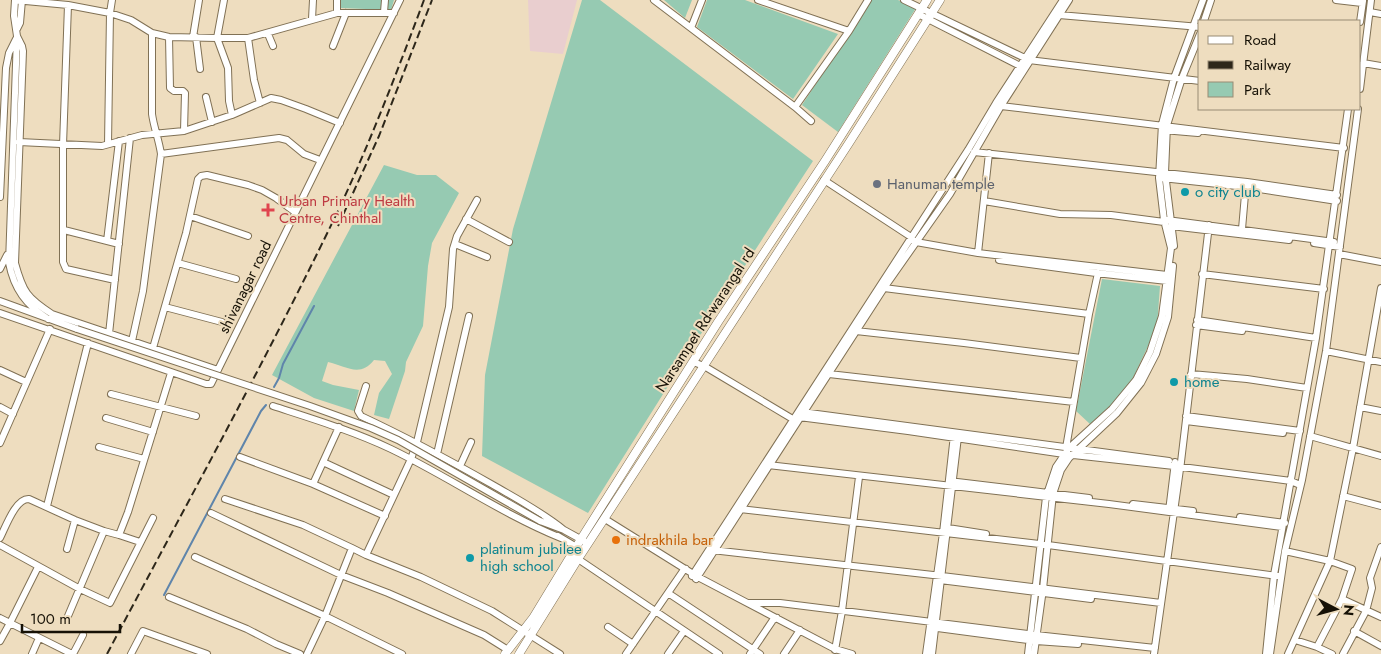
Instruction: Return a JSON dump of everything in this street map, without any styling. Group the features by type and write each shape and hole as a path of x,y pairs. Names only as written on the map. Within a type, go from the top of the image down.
{"main road":[{"name":"Narsampet Rd-warangal rd","path":"507,652 544,601 580,539 927,0"},
{"name":"Narsampet Rd-warangal rd","path":"520,654 588,543 940,0"}],"street":[{"path":"48,319 26,302 17,290 9,264 8,249 17,34 14,16 15,0 68,5 110,13 130,20 152,33 169,37 248,38 268,34 312,19 337,13 394,12"},
{"path":"0,197 7,59 20,23 22,0"},
{"path":"108,144 110,13 112,0"},
{"path":"199,0 195,37 200,69"},
{"path":"224,0 217,38 228,68 228,96 232,116"},
{"path":"312,19 313,0"},
{"path":"337,0 337,13"},
{"path":"384,12 385,0"},
{"name":"shivanagar road","path":"0,313 209,385 400,0"},
{"path":"654,0 812,121"},
{"path":"691,28 702,0"},
{"path":"758,0 849,31"},
{"path":"795,107 849,31 868,0"},
{"path":"904,0 920,11 1020,66"},
{"path":"695,576 913,241 950,194 1063,0"},
{"path":"798,416 829,374 884,288 1020,66 1069,0"},
{"path":"1199,20 1204,0"},
{"path":"1204,20 1211,0"},
{"path":"1336,0 1363,2 1360,20"},
{"path":"1361,80 1371,0"},
{"path":"68,5 63,145 64,262 66,268 115,280"},
{"path":"1370,12 1381,14"},
{"path":"334,46 346,13"},
{"path":"1059,15 1197,30"},
{"path":"930,16 1027,59 1173,80 1198,81"},
{"path":"1068,451 1112,409 1136,380 1150,352 1162,316 1171,248 1162,176 1164,127 1173,80 1197,30"},
{"path":"1164,127 1182,80 1197,30"},
{"path":"132,341 143,291 161,154 152,114 152,33"},
{"path":"17,34 23,51 15,263 21,283 32,301 52,314 218,370"},
{"path":"268,34 273,46"},
{"path":"169,37 170,88 174,91 183,91 185,93 184,131"},
{"path":"248,38 254,80 260,103"},
{"path":"1363,63 1381,66"},
{"path":"1182,80 1198,84"},
{"path":"206,97 212,122"},
{"path":"20,142 96,146 142,135 184,131 232,116 271,98 306,109 340,124"},
{"path":"1001,106 1343,149"},
{"path":"1270,654 1282,525 1316,339 1331,244 1348,110"},
{"path":"1266,654 1278,574 1292,524 1326,351 1358,110"},
{"path":"109,334 130,138"},
{"path":"161,154 279,138 287,140 304,154 320,160"},
{"path":"107,241 119,141"},
{"path":"974,152 1337,198"},
{"path":"978,253 989,153"},
{"path":"153,348 178,263 198,179 201,176 207,175 262,190 295,212"},
{"path":"824,180 913,241 976,257 1098,273 1167,278"},
{"path":"1242,230 1246,185"},
{"path":"366,554 411,459 417,442 449,307 455,244 477,200"},
{"path":"984,201 1060,214 1111,215 1331,244"},
{"path":"190,216 248,236"},
{"path":"466,219 509,242"},
{"path":"1078,449 1117,413 1141,383 1156,354 1168,317 1174,246 1168,222"},
{"path":"1208,228 1242,230 1331,244 1381,262"},
{"path":"749,603 780,603 1033,638 1152,651 1177,464 1186,418 1208,228"},
{"path":"64,230 119,244"},
{"path":"913,241 978,253 1167,278"},
{"path":"455,244 487,257"},
{"path":"0,269 5,261 8,249"},
{"path":"178,263 236,279"},
{"path":"1028,654 1033,638 1049,496 1068,451 1081,358 1098,273"},
{"path":"1202,276 1323,291"},
{"path":"884,288 1089,314"},
{"path":"1288,654 1330,560 1353,448 1368,359 1379,309 1381,288"},
{"path":"0,301 77,329 371,428 398,440 540,521 564,530"},
{"path":"165,307 222,322"},
{"path":"437,454 469,316"},
{"path":"1196,322 1316,339"},
{"path":"0,443 50,330"},
{"path":"856,331 1081,358"},
{"path":"47,506 88,343"},
{"path":"1326,351 1381,362"},
{"path":"693,362 798,416 1177,464"},
{"path":"0,370 26,382"},
{"path":"1192,372 1308,386"},
{"path":"119,535 128,512 171,373"},
{"path":"829,374 1074,402"},
{"path":"366,386 358,414 417,442 460,466 543,514 564,530 588,543"},
{"path":"111,394 196,416"},
{"path":"273,406 339,427 411,459 584,551"},
{"path":"0,407 13,414"},
{"path":"1360,407 1381,411"},
{"path":"106,418 152,432"},
{"path":"1186,418 1300,433"},
{"path":"313,484 339,427"},
{"path":"932,654 933,625 946,532 956,435"},
{"path":"1310,436 1381,456"},
{"path":"460,466 471,442"},
{"path":"99,447 144,459"},
{"path":"1068,451 1078,449 1301,482"},
{"path":"240,457 313,484 385,516"},
{"path":"323,462 394,495"},
{"path":"767,465 859,477 951,484 1282,525 1292,524"},
{"path":"837,651 859,477"},
{"path":"1343,496 1381,506"},
{"path":"0,538 19,502 29,499 75,520 140,542"},
{"path":"224,499 303,525 421,577 464,597 524,630 560,654"},
{"path":"739,509 1045,543 1278,574"},
{"path":"211,513 341,575 388,593 484,635 507,652"},
{"path":"0,545 38,567 110,603 153,518"},
{"path":"67,549 75,520"},
{"path":"604,520 695,576 837,651 852,654"},
{"path":"540,521 561,538"},
{"path":"68,616 104,531"},
{"path":"1343,654 1366,611 1372,588 1370,578 1381,547"},
{"path":"307,654 325,616 352,548"},
{"path":"712,550 1158,604"},
{"path":"1285,551 1330,560 1352,569 1342,599 1317,647"},
{"path":"195,557 325,616 402,654"},
{"path":"578,559 657,611 710,651 719,654"},
{"path":"0,641 38,567"},
{"path":"626,654 685,570"},
{"path":"695,576 749,603 775,619"},
{"path":"668,593 752,652 760,654"},
{"path":"169,597 247,629 300,654"},
{"path":"1342,599 1381,617"},
{"path":"0,618 73,654 83,635"},
{"path":"752,652 775,619"},
{"path":"926,654 933,625"},
{"path":"608,626 633,644"},
{"path":"131,654 143,631 207,654"},
{"path":"668,654 684,631"},
{"path":"784,654 799,631"},
{"path":"1354,631 1381,646"},
{"path":"32,654 39,638"},
{"path":"1033,638 1034,654"},
{"path":"1295,640 1332,654"}],"shaded area":[{"path":"528,0 577,0 563,54 530,51"}],"green space":[{"path":"340,0 394,0 391,10 340,8"},
{"path":"582,0 600,0 813,161 588,513 482,456 485,375 513,229"},
{"path":"664,0 692,0 685,18"},
{"path":"707,0 745,0 838,34 793,99 697,27"},
{"path":"871,0 898,0 916,8 838,132 802,105"},
{"path":"384,165 417,175 436,175 459,193 432,243 423,326 406,362 405,371 389,419 374,415 379,393 392,374 385,361 374,360 369,365 358,370 328,362 322,381 359,390 354,411 314,398 272,375"},
{"path":"1102,279 1160,286 1157,327 1132,380 1111,405 1090,424 1076,411"}],"waterway":[{"path":"274,387 283,364 314,306"},
{"path":"164,595 261,411 266,405"}],"railway":[{"path":"107,654 310,269 372,134 424,0"},
{"path":"338,226 379,136 432,0"}],"place":[{"name":"Hanuman temple","path":"877,184"},
{"name":"o city club","path":"1185,192"},
{"name":"Urban Primary Health Centre, Chinthal","path":"268,210"},
{"name":"home","path":"1174,382"},
{"name":"indrakhila bar","path":"616,540"},
{"name":"platinum jubilee high school","path":"470,558"}]}
